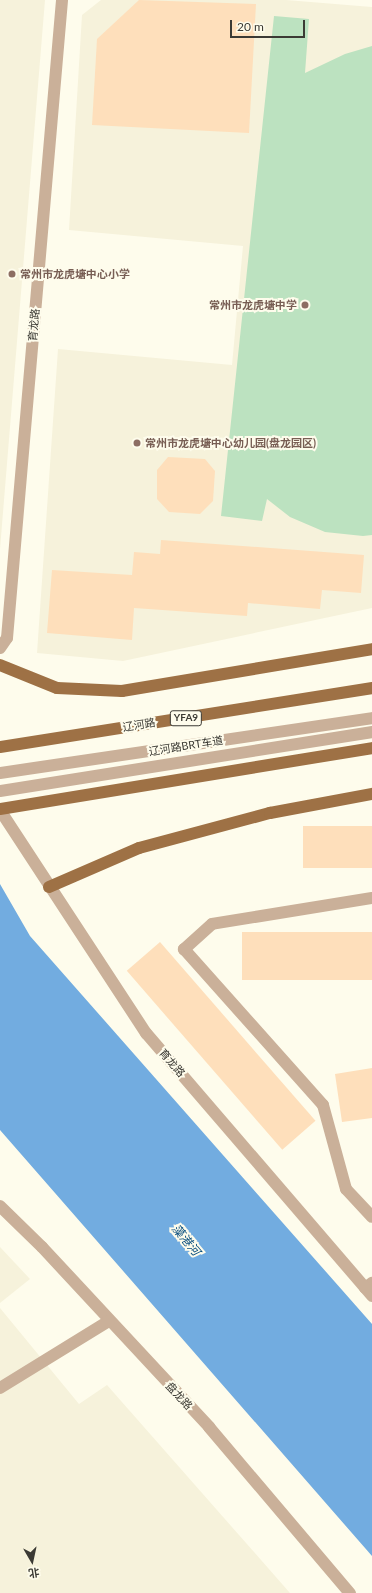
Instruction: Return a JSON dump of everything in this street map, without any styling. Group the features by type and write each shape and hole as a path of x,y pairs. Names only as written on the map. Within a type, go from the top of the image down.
{"main road":[{"path":"0,665 57,688 122,691 372,649"},
{"name":"辽河路","path":"0,747 372,688"},
{"path":"0,809 372,748"},
{"path":"49,887 140,848 270,813 372,794"}],"street":[{"name":"育龙路","path":"0,648 7,638 62,0"},
{"name":"辽河路BRT车道","path":"0,773 372,718"},
{"name":"辽河路BRT车道","path":"5,790 372,732"},
{"name":"育龙路","path":"0,809 49,887 146,1033 370,1289"},
{"path":"372,898 212,924 184,949 323,1105 346,1189 372,1216"},
{"name":"盘龙路","path":"0,1206 42,1247 109,1321 209,1427 350,1593"},
{"path":"0,1388 109,1321"}],"shaded area":[{"name":"常州市龙虎塘中心小学","path":"0,0 45,0 0,549"},
{"path":"101,0 286,0 372,7 372,608 123,661 37,653 58,349 232,365 243,246 69,230 82,15"},
{"path":"0,1247 30,1279 0,1303"},
{"path":"0,1308 79,1404 107,1385 290,1593 0,1593"}],"green space":[{"name":"常州市龙虎塘中学","path":"274,16 309,19 305,73 345,54 372,46 372,535 363,536 325,532 290,517 267,499 262,521 221,516"}],"water":[{"name":"藻港河","path":"0,884 30,936 372,1324 372,1556 0,1130"}],"building":[{"path":"139,0 256,4 249,133 92,125 97,39"},
{"path":"168,457 205,459 215,471 213,501 200,514 169,512 157,499 157,470"},
{"path":"161,540 364,555 361,593 322,590 320,609 248,603 247,616 134,608 132,640 47,633 52,570 132,575 134,552 160,554"},
{"path":"303,826 372,826 372,868 303,868"},
{"path":"242,932 372,932 372,980 242,980"},
{"path":"160,942 315,1121 282,1150 127,971"},
{"path":"372,1068 372,1118 342,1122 335,1074"}],"place":[{"name":"常州市龙虎塘中心小学","path":"12,274"},
{"name":"常州市龙虎塘中学","path":"305,305"},
{"name":"常州市龙虎塘中心幼儿园(盘龙园区)","path":"137,443"}]}
